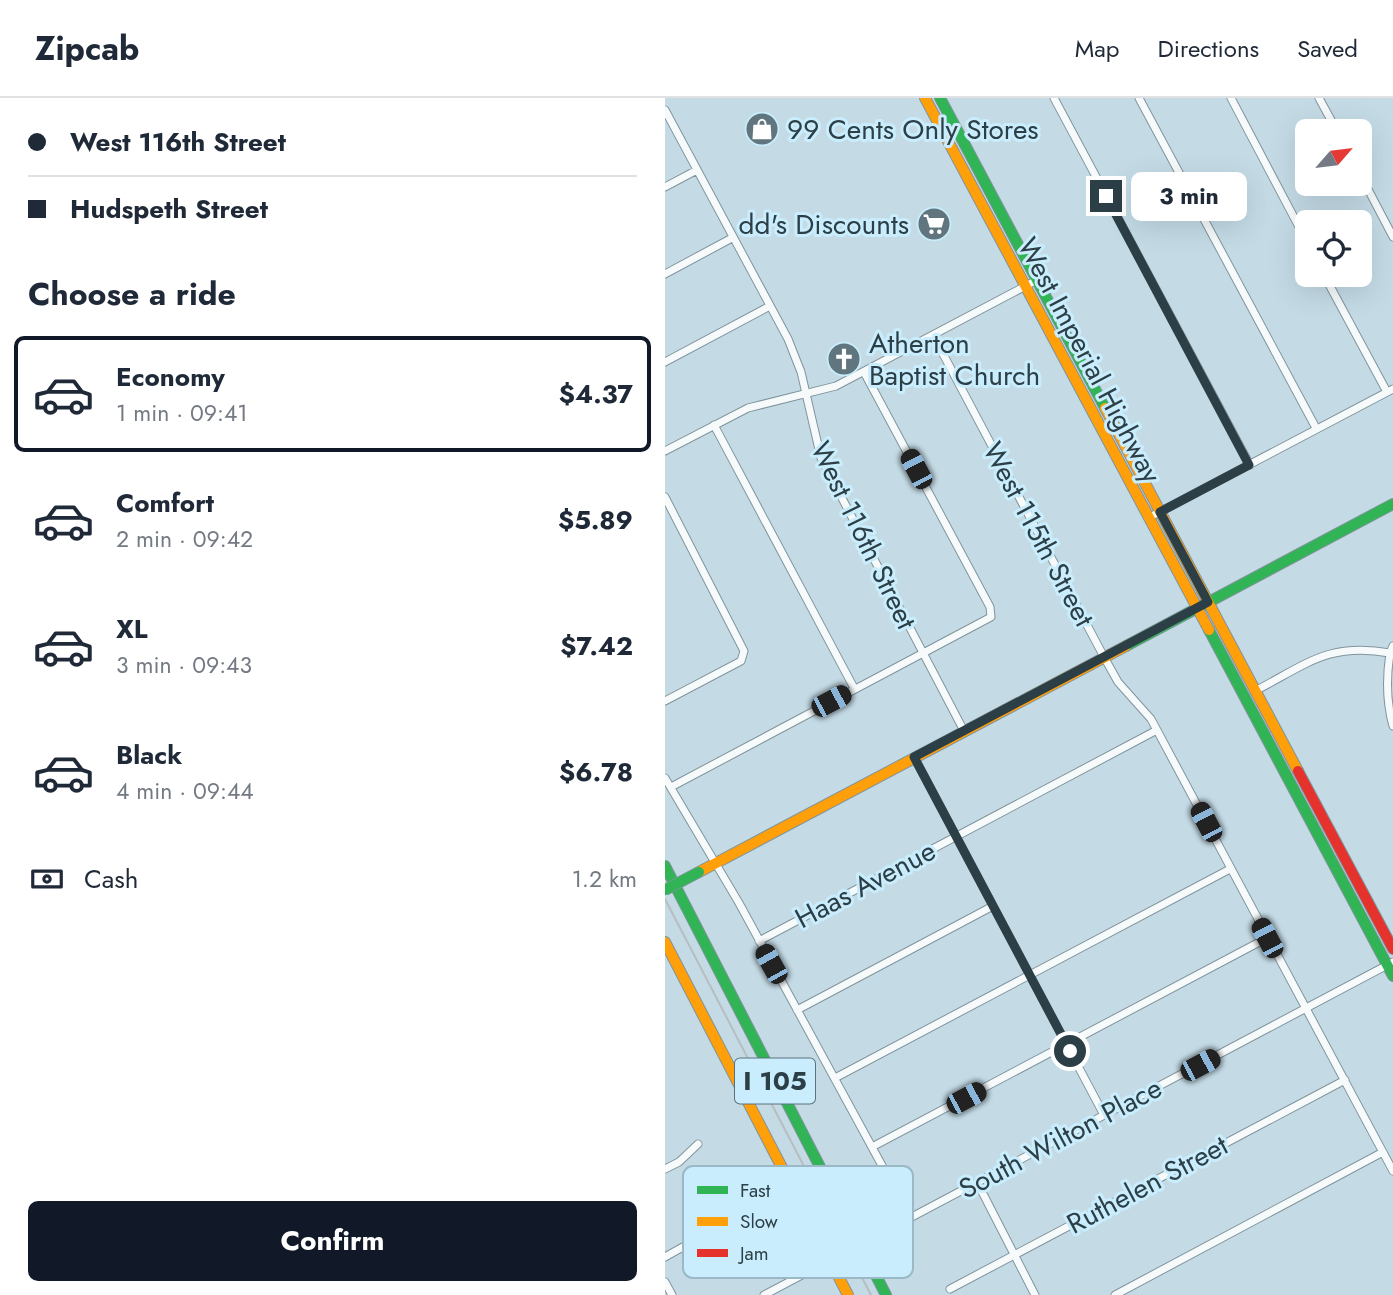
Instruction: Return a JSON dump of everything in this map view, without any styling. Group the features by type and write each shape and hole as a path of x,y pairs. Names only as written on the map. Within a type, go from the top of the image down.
{"main road":[{"name":"West Imperial Highway","path":"941,98 1393,949"},
{"name":"West Imperial Highway","path":"927,101 1148,518 1390,964 1393,976"},
{"path":"665,890 1393,504"},
{"name":"I 105","path":"665,866 820,1166"},
{"name":"I 105","path":"665,942 781,1166"},
{"name":"I 105","path":"839,1278 848,1295"},
{"name":"I 105","path":"877,1278 886,1295"}],"street":[{"path":"927,101 941,98"},
{"path":"1054,98 1249,465"},
{"path":"1139,98 1316,428"},
{"path":"1231,98 1295,219"},
{"path":"1319,98 1330,119"},
{"name":"West 116th Street","path":"665,110 795,354 821,458 964,731"},
{"path":"665,187 697,170"},
{"path":"1372,196 1393,237"},
{"path":"665,274 732,238"},
{"path":"665,452 748,408 825,391 1037,280"},
{"path":"1148,518 1390,390 1331,287"},
{"path":"665,362 770,306"},
{"name":"West 115th Street","path":"933,335 1118,682 1146,711 1157,730 1393,1171"},
{"path":"670,787 991,617 990,607 864,372"},
{"path":"714,425 854,688"},
{"path":"665,497 743,645 744,657 665,701"},
{"path":"1255,691 1331,652 1357,648 1392,652 1386,695 1393,726"},
{"name":"Haas Avenue","path":"759,941 1157,730"},
{"path":"914,757 1104,1115"},
{"path":"665,778 716,863 882,1166"},
{"path":"835,1078 1230,869"},
{"path":"797,1010 993,906"},
{"path":"872,1147 1267,938"},
{"name":"South Wilton Place","path":"913,1215 1390,964"},
{"name":"Ruthelen Street","path":"950,1289 1345,1080"},
{"path":"665,1169 679,1162 698,1144"},
{"path":"1115,1295 1383,1152"},
{"path":"977,1182 1035,1295"},
{"path":"665,1257 683,1247"},
{"name":"South Wilton Place","path":"764,1295 796,1278"},
{"path":"665,1282 672,1295"}],"tram line":[{"path":"665,899 804,1166"},
{"path":"862,1278 871,1295"}],"traffic: fast":[{"path":"940,98 1105,408"},
{"path":"1126,646 1393,504"},
{"path":"1209,630 1393,976"},
{"path":"665,866 820,1166"},
{"path":"665,890 699,872"},
{"path":"877,1278 886,1295"}],"traffic: slow":[{"path":"925,98 1209,630"},
{"path":"1105,408 1298,771"},
{"path":"699,872 1126,646"},
{"path":"665,942 781,1166"},
{"path":"839,1278 848,1295"}],"traffic: jam":[{"path":"1298,771 1393,949"}],"place":[{"name":"99 Cents Only Stores","path":"762,129"},
{"name":"dd's Discounts","path":"934,224"},
{"name":"Atherton Baptist Church","path":"844,359"}],"route":[{"path":"1070,1051 914,757 1208,602 1160,512 1249,465 1106,196"}]}
